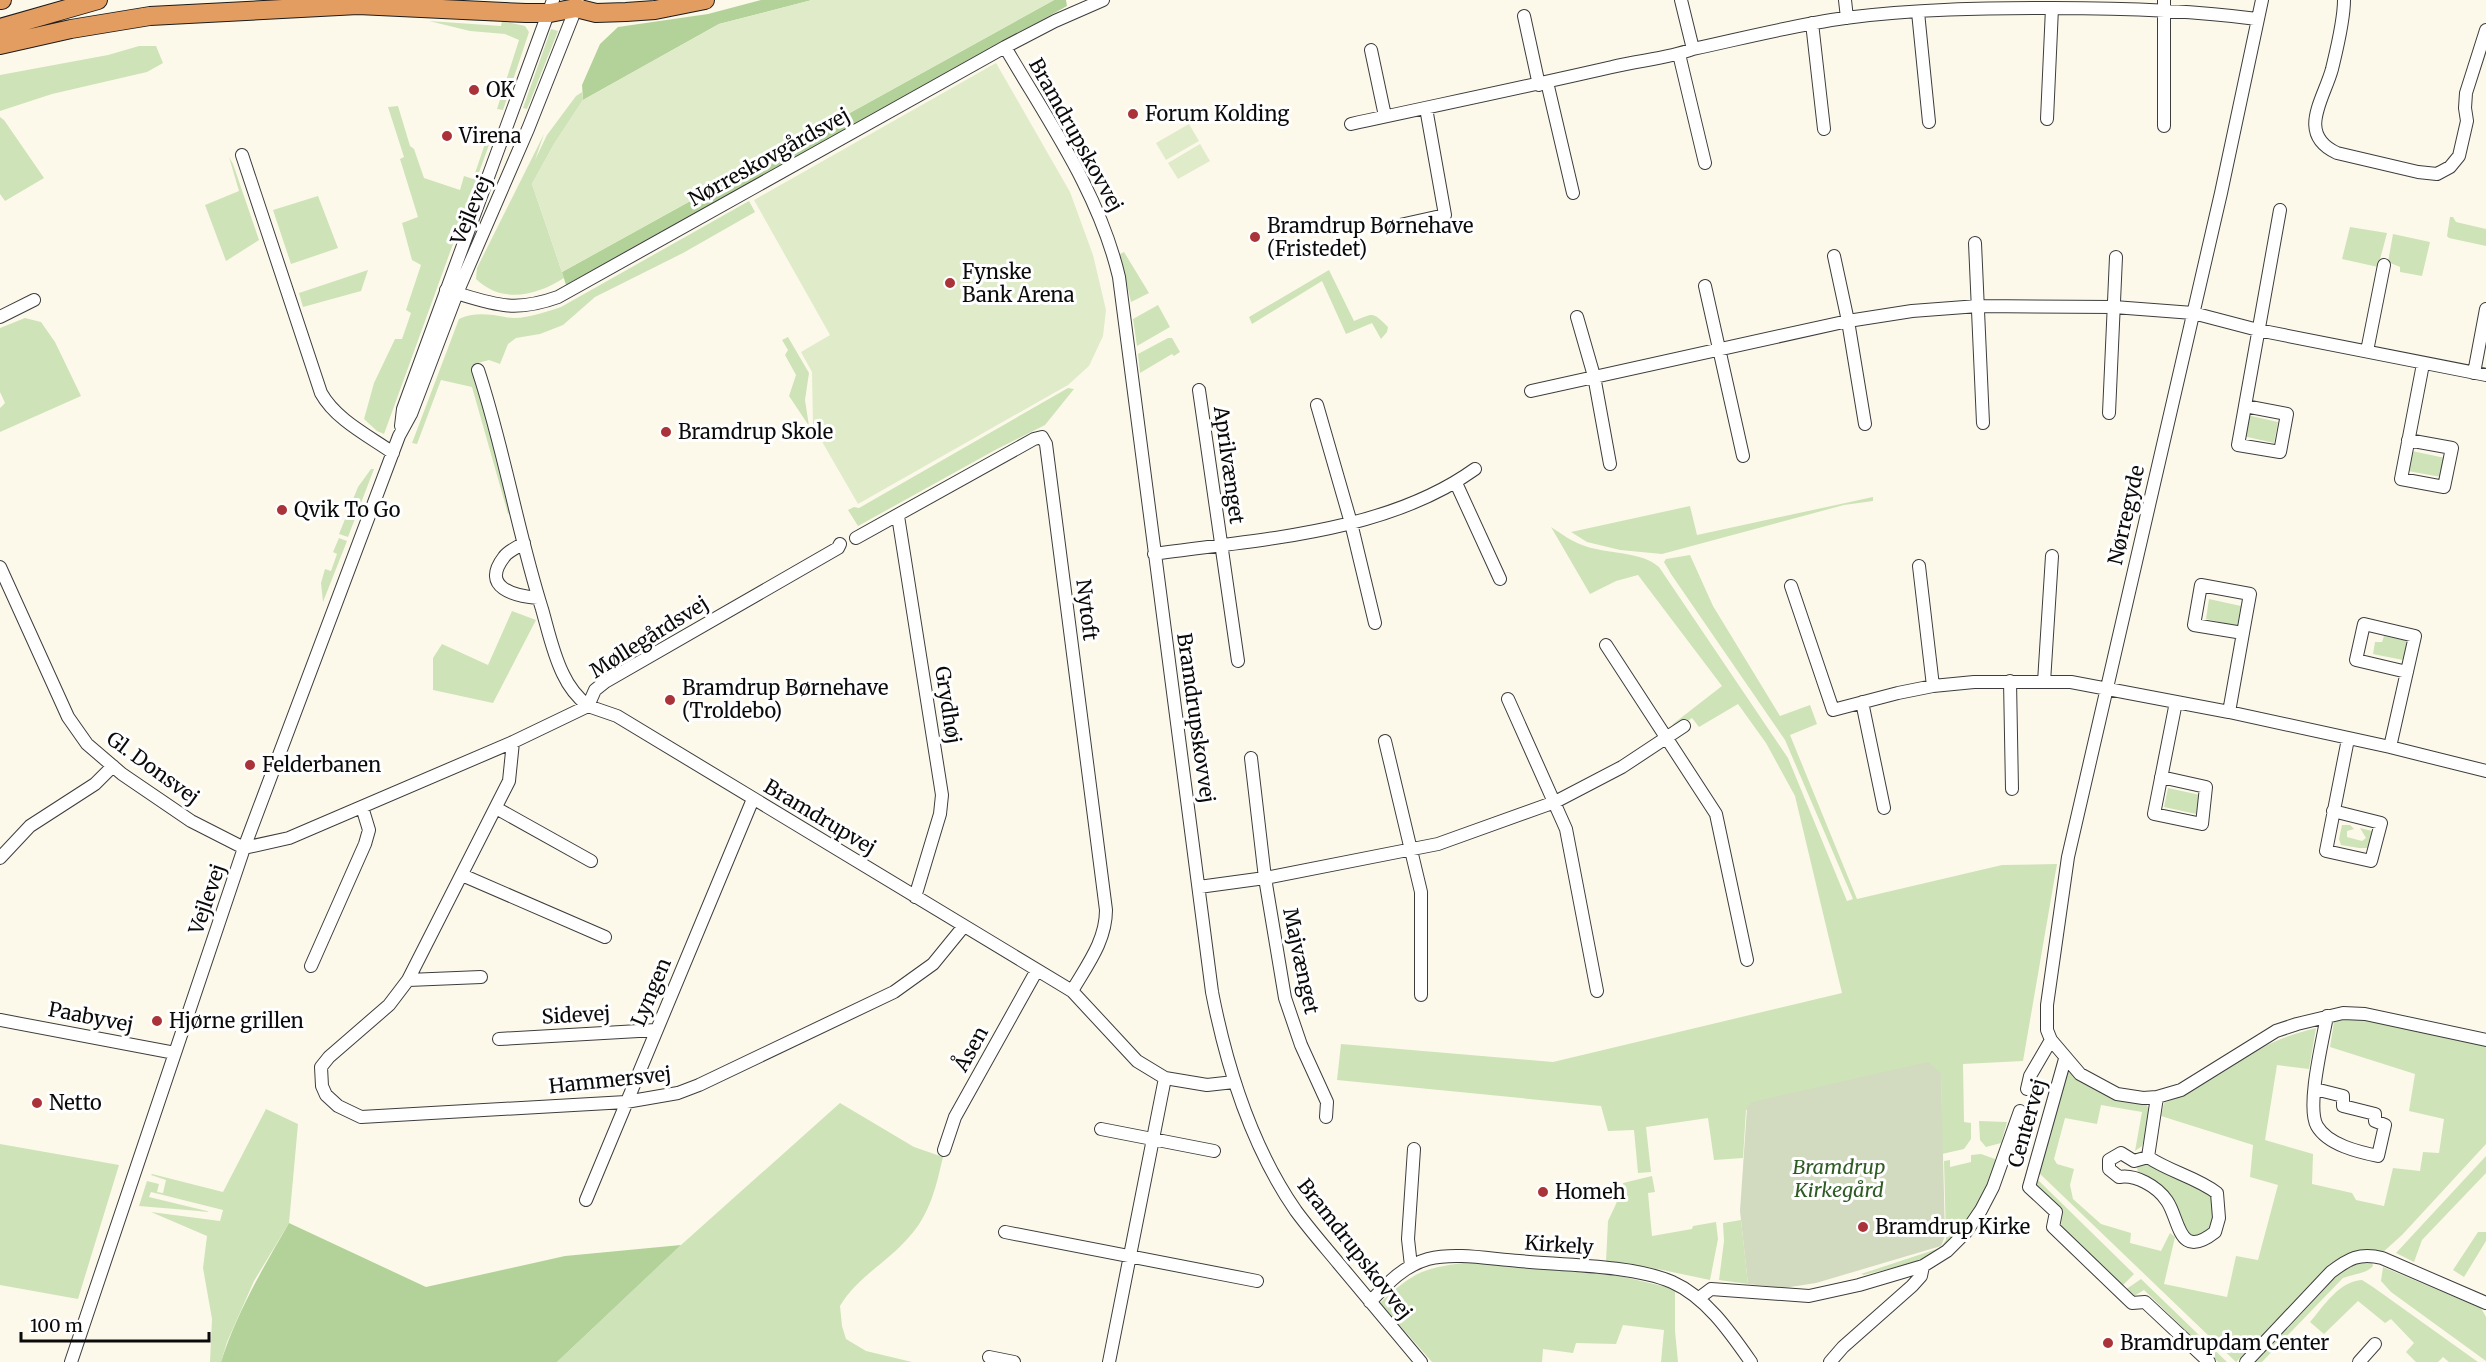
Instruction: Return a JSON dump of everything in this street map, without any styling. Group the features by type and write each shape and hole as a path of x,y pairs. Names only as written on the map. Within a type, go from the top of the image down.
{"highway":[{"path":"0,28 98,0"},
{"path":"0,45 71,29 150,16 358,5 552,6 576,2 596,13 655,10 705,0"}],"street":[{"name":"Nørreskovgårdsvej","path":"452,291 507,307 532,305 558,297 1005,47 1055,21 1103,0"},
{"path":"1681,0 1693,49"},
{"path":"1845,0 1847,18"},
{"name":"Nørregyde","path":"2157,1097 2117,1094 2080,1074 2051,1040 2047,1030 2047,1005 2068,857 2221,193 2262,0"},
{"path":"2344,0 2331,70 2320,96 2315,118 2317,135 2325,147 2337,153 2418,172 2437,174 2450,167 2459,156 2467,121 2466,93 2486,30"},
{"name":"Vejlevej","path":"452,291 528,129 576,2"},
{"path":"1351,124 1543,84 1812,23 1847,18 2005,4 2052,8 2164,5 2258,19"},
{"path":"2164,5 2164,126"},
{"name":"Vejlevej","path":"71,1362 244,848 399,436 411,414 552,6"},
{"path":"2047,119 2052,8"},
{"path":"1918,12 1929,122"},
{"path":"1524,16 1573,193"},
{"path":"1812,23 1824,129"},
{"name":"Bramdrupskovvej","path":"1005,47 1092,196 1112,249 1124,314 1212,992 1234,1082 1258,1144 1287,1197 1308,1226 1421,1362"},
{"path":"1371,50 1385,116"},
{"path":"1679,54 1705,163"},
{"path":"1400,225 1445,215 1426,108"},
{"path":"242,155 321,393 336,412 393,453"},
{"path":"2244,406 2287,414 2280,452 2238,445 2244,406 2280,210"},
{"path":"1975,243 1983,423"},
{"path":"1834,256 1848,321 1865,424"},
{"path":"2109,413 2116,257"},
{"path":"2367,351 2384,265"},
{"path":"1706,286 1743,456"},
{"path":"0,317 34,300"},
{"path":"1531,391 1848,321 1912,311 1978,306 2114,307 2193,313 2258,330 2480,374 2486,309"},
{"path":"1577,317 1594,376 1610,464"},
{"path":"2408,440 2452,448 2444,487 2401,478 2408,440 2423,364"},
{"name":"Møllegårdsvej","path":"478,370 490,407 538,598 562,673 575,695 588,706 595,690 605,682 838,548 840,544"},
{"name":"Aprilvænget","path":"1199,390 1238,661"},
{"path":"1317,405 1352,523 1375,623"},
{"name":"Nytoft","path":"856,538 1034,439 1042,437 1046,444 1106,910 1106,927 1101,940 1072,992"},
{"name":"Aprilvænget","path":"1154,554 1290,537 1352,523 1407,504 1456,483 1475,469"},
{"path":"1456,483 1500,579"},
{"name":"Grydhøj","path":"898,516 942,795 940,814 915,897"},
{"path":"524,543 504,557 497,574 497,582 502,590 538,598"},
{"path":"2044,682 2052,556"},
{"path":"1919,566 1933,686"},
{"name":"Gl. Donsvej","path":"0,569 68,717 87,744 113,766 191,821 244,848"},
{"path":"2229,712 2250,594 2201,585 2194,625 2243,633"},
{"path":"1791,586 1833,710 1933,686 2010,681 2071,682 2229,712 2390,747 2486,771"},
{"path":"2390,747 2407,672 2415,636 2364,624 2356,660 2407,672"},
{"path":"1606,645 1716,814 1747,960"},
{"path":"2010,681 2012,789"},
{"path":"1508,699 1566,829 1597,991"},
{"path":"1862,702 1884,808"},
{"path":"2161,777 2206,787 2202,824 2154,814 2175,702"},
{"path":"244,848 289,838 513,742 588,706"},
{"name":"Bramdrupvej","path":"588,706 617,716 1072,992 1137,1061 1166,1078 1207,1085 1234,1082"},
{"path":"1198,887 1265,878 1438,844 1555,802 1622,767 1684,726"},
{"path":"2333,811 2381,823 2371,861 2326,851 2333,811 2348,739"},
{"path":"1385,741 1421,892 1421,995"},
{"path":"481,977 408,980 509,781 513,742"},
{"name":"Majvænget","path":"1251,758 1265,878 1285,998 1301,1045 1327,1102 1326,1117"},
{"path":"0,858 30,826 95,784 113,766"},
{"name":"Lyngen","path":"586,1200 753,799"},
{"path":"311,966 365,844 369,830 362,807"},
{"path":"496,808 591,861"},
{"path":"462,875 605,937"},
{"name":"Hammersvej","path":"408,980 389,1005 329,1057 321,1067 322,1086 326,1095 338,1106 361,1117 626,1102 654,1098 699,1085 894,992 933,964 964,926"},
{"name":"Åsen","path":"944,1150 955,1117 1037,970"},
{"path":"2148,1157 2157,1097 2181,1090 2202,1079 2251,1045 2276,1031 2343,1013 2365,1014 2486,1040"},
{"path":"2315,1089 2343,1096 2343,1106 2375,1114 2375,1121 2385,1125 2378,1156 2350,1150 2333,1140 2317,1126 2313,1105 2315,1089 2327,1016"},
{"name":"Paabyvej","path":"0,1020 175,1053"},
{"name":"Sidevej","path":"499,1039 656,1030"},
{"path":"2027,1089 2030,1076 2051,1040"},
{"name":"Centervej","path":"2065,1059 2029,1187 2056,1212 2053,1227 2132,1303 2145,1302 2209,1362"},
{"path":"1109,1362 1166,1078"},
{"path":"1699,1298 1711,1289 1809,1296 1839,1291 1923,1266 1947,1251 1966,1232 1981,1210 1993,1187 2020,1112"},
{"path":"1101,1129 1214,1151"},
{"path":"1411,1266 1408,1239 1414,1149"},
{"path":"2121,1153 2134,1161 2148,1157 2158,1164 2204,1184 2217,1194 2219,1218 2215,1232 2196,1242 2190,1241 2177,1230 2166,1200 2143,1182 2130,1175 2118,1177 2109,1169 2109,1160 2121,1153"},
{"path":"2130,1175 2134,1161"},
{"path":"1005,1232 1257,1281"},
{"path":"2246,1362 2331,1272 2345,1261 2359,1256 2369,1255 2382,1258 2486,1303"},
{"name":"Kirkely","path":"1370,1302 1397,1275 1411,1266 1435,1258 1472,1258 1602,1268 1652,1276 1672,1282 1699,1298 1751,1362"},
{"path":"1830,1362 1843,1347 1922,1276 1923,1266"},
{"path":"2359,1362 2375,1344"},
{"path":"989,1357 1014,1362"}],"green space":[{"path":"761,0 812,0 719,24 583,100 582,85 600,44 618,27 708,14"},
{"path":"812,0 1054,0 562,272 532,184 554,144 583,100 719,24"},
{"path":"1054,0 1066,0 1067,6 566,285 562,272"},
{"path":"429,21 501,26 502,21 525,26 529,32 503,110 497,109 519,40 505,34 470,31"},
{"path":"551,29 558,31 527,109 523,108"},
{"path":"139,46 156,46 163,63 147,72 52,94 0,111 0,75 108,55"},
{"name":"Fynske Bank Arena","path":"996,63 1070,192 1093,255 1106,310 1103,336 1089,366 1068,385 858,504 813,426 812,372 801,352 830,335 754,200"},
{"path":"582,92 583,100 554,144 532,184 564,278 542,289 519,295 497,292 486,287 476,279 477,268 544,134 535,160 547,135 576,96"},
{"path":"398,106 410,146 414,149 424,178 460,190 464,176 473,179 490,129 494,131 384,434 364,419 374,383 395,339 402,339 411,313 406,310 421,265 412,260 402,223 418,217 400,159 404,157 388,107"},
{"path":"0,117 44,178 5,201 0,194"},
{"path":"1189,124 1199,141 1166,160 1156,143"},
{"path":"1200,144 1210,161 1178,179 1168,163"},
{"path":"229,157 259,240 226,261 205,205 239,191"},
{"path":"318,196 338,248 291,264 273,210"},
{"path":"749,201 755,212 683,253 595,297 563,325 540,334 516,338 508,344 500,364 489,360 474,364 512,509 508,514 472,387 441,380 417,444 412,443 459,319 482,314 519,318 561,307"},
{"path":"2450,217 2453,217 2456,222 2486,229 2486,246 2449,238 2447,236"},
{"path":"2350,227 2387,233 2378,267 2342,259"},
{"path":"2393,234 2430,242 2422,276 2400,272 2400,267 2388,262"},
{"path":"1124,252 1149,293 1131,302 1120,254"},
{"path":"368,270 361,291 303,307 299,293"},
{"path":"1329,270 1354,321 1372,315 1388,327 1381,339 1372,323 1346,334 1322,281 1252,324 1249,317"},
{"path":"1158,305 1170,327 1137,346 1133,319"},
{"path":"25,318 41,322 55,342 81,396 0,432 0,408 5,403 0,392 0,328"},
{"path":"788,337 809,373 805,400 809,426 789,396 796,375 785,355 788,350 782,340"},
{"path":"1172,338 1180,352 1174,356 1172,354 1140,373 1138,354"},
{"path":"1068,388 1074,389 1045,425 858,526 848,510 854,507 859,508"},
{"path":"2247,415 2278,422 2274,443 2243,436"},
{"path":"2412,451 2445,458 2441,477 2408,471"},
{"path":"371,469 374,469 348,537 339,534 358,487"},
{"path":"1873,497 1873,501 1844,505 1662,554 1620,550 1587,542 1571,532 1690,506 1697,535"},
{"path":"1551,527 1580,544 1594,549 1633,555 1659,567 1788,758 1847,901 1853,899 1785,740 1671,574 1664,562 1666,559 1690,555 1713,606 1780,716 1810,705 1817,724 1790,735 1857,899 2002,865 2057,864 2023,1061 1963,1064 1964,1122 1971,1123 1971,1139 1964,1149 1942,1154 1941,1073 1746,1110 1743,1158 1714,1160 1708,1118 1646,1127 1651,1172 1638,1173 1634,1130 1608,1131 1601,1106 1337,1080 1341,1044 1553,1062 1842,993 1795,796 1766,743 1738,704 1699,727 1692,718 1671,732 1673,724 1722,686 1638,575 1616,581 1590,594"},
{"path":"339,538 347,541 323,602 321,583 325,569 331,571 337,554 333,552"},
{"path":"2209,599 2241,606 2237,626 2206,619"},
{"path":"512,611 536,620 493,703 433,690 433,658 442,644 488,665"},
{"path":"2384,636 2407,641 2403,660 2373,654 2375,642 2382,642"},
{"path":"2168,788 2200,795 2196,814 2164,807"},
{"path":"2342,825 2350,825 2354,829 2347,831 2347,837 2362,841 2366,838 2360,828 2372,831 2369,848 2341,845 2339,839"},
{"path":"2365,1014 2486,1040 2486,1144 2402,1235 2382,1253 2354,1252 2330,1264 2236,1362 2037,1171 2064,1076 2069,1072 2105,1095 2145,1103 2149,1112 2142,1146 2135,1151 2142,1112 2101,1105 2097,1124 2065,1118 2054,1159 2057,1164 2074,1169 2070,1185 2073,1199 2101,1224 2131,1233 2130,1243 2161,1251 2170,1233 2175,1237 2164,1284 2227,1297 2236,1256 2258,1260 2278,1185 2250,1177 2253,1145 2161,1116 2164,1103 2201,1085 2267,1045 2316,1028 2309,1069 2277,1065 2265,1140 2313,1154 2312,1184 2352,1193 2356,1200 2384,1206 2393,1168 2420,1171 2423,1152 2439,1153 2444,1119 2409,1111 2415,1074 2330,1047 2334,1022"},
{"name":"Bramdrup Kirkegård","path":"1928,1062 1941,1073 1945,1236 1941,1246 1816,1283 1784,1288 1748,1284 1740,1211 1747,1108 1752,1102"},
{"path":"840,1103 914,1147 943,1157 931,1200 916,1228 901,1246 855,1286 840,1306 846,1339 866,1351 912,1362 557,1362 681,1245"},
{"path":"266,1109 298,1124 289,1223 254,1281 227,1342 221,1362 210,1362 212,1319 203,1268 207,1236 151,1212 220,1221 223,1210 151,1192 149,1197 211,1212 139,1206 147,1181 159,1184 157,1192 163,1193 166,1180 152,1174 223,1192"},
{"path":"1979,1121 2007,1122 2001,1143 1986,1147 1980,1140"},
{"path":"0,1144 119,1165 78,1299 0,1285"},
{"path":"1981,1154 1995,1159 1990,1183 1965,1226 1944,1248 1927,1258 1861,1274 1940,1248 1946,1240 1944,1161 1950,1160 1950,1167 1971,1162 1971,1155"},
{"path":"2486,1156 2486,1173 2422,1240 2414,1262 2396,1253"},
{"path":"2143,1162 2191,1181 2208,1192 2215,1206 2209,1229 2191,1237 2138,1173 2137,1167"},
{"path":"1652,1176 1655,1192 1648,1193 1652,1236 1716,1222 1718,1239 1710,1280 1653,1268 1606,1262 1608,1221 1623,1189 1623,1183"},
{"path":"2037,1179 2134,1274 2121,1287 2061,1228 2062,1212 2035,1184"},
{"path":"1741,1220 1748,1284 1719,1280 1724,1241 1723,1223"},
{"path":"289,1223 426,1287 565,1256 681,1245 557,1362 221,1362 243,1308"},
{"path":"2478,1232 2486,1232 2486,1241 2464,1277 2453,1270"},
{"path":"1471,1262 1620,1276 1675,1289 1678,1362 1661,1362 1664,1330 1623,1325 1616,1344 1576,1343 1573,1353 1543,1349 1542,1362 1432,1362 1380,1303 1421,1272"},
{"path":"2357,1262 2372,1262 2373,1266 2363,1272 2343,1278 2262,1362 2252,1362 2341,1270"},
{"path":"2383,1267 2481,1308 2486,1317 2486,1361 2391,1292 2381,1281"},
{"path":"2141,1279 2227,1362 2218,1362 2144,1290 2134,1296 2125,1290"},
{"path":"2362,1280 2478,1362 2449,1362 2443,1357 2438,1362 2416,1362 2406,1352 2414,1343 2391,1319 2385,1323 2358,1301 2324,1334 2310,1322 2339,1290 2354,1281"}],"place":[{"name":"OK","path":"474,90"},
{"name":"Forum Kolding","path":"1133,114"},
{"name":"Virena","path":"447,136"},
{"name":"Bramdrup Børnehave (Fristedet)","path":"1255,237"},
{"name":"Fynske Bank Arena","path":"950,283"},
{"name":"Bramdrup Skole","path":"666,432"},
{"name":"Qvik To Go","path":"282,510"},
{"name":"Bramdrup Børnehave (Troldebo)","path":"670,700"},
{"name":"Felderbanen","path":"250,765"},
{"name":"Hjørne grillen","path":"157,1021"},
{"name":"Netto","path":"37,1103"},
{"name":"Homeh","path":"1543,1192"},
{"name":"Bramdrup Kirke","path":"1863,1227"},
{"name":"Bramdrupdam Center","path":"2108,1343"}]}
